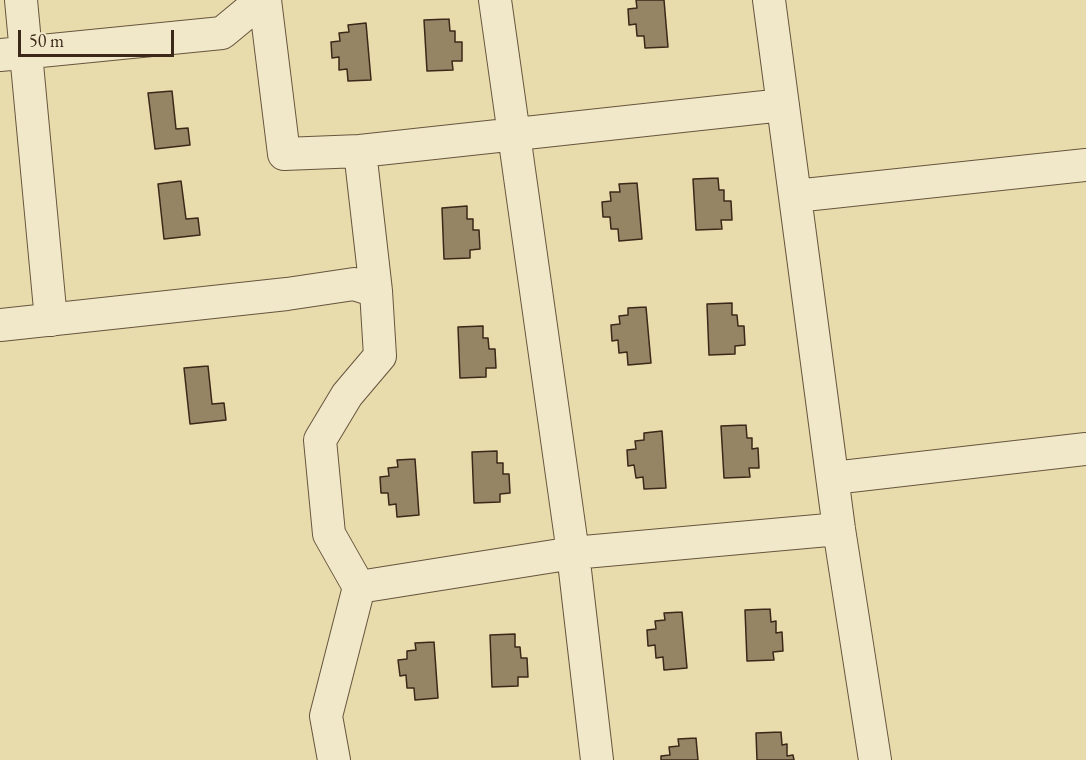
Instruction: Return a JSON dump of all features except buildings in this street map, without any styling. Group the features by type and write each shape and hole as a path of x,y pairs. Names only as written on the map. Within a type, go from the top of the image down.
{"street":[{"path":"21,0 13,53 51,320"},
{"path":"13,53 222,33 264,0"},
{"path":"264,0 284,154 360,151 783,105"},
{"path":"495,0 573,553 597,760"},
{"path":"769,0 839,529 875,760"},
{"path":"334,760 326,716 359,587 329,534 320,440 347,395 380,356 376,291 360,151"},
{"path":"795,196 1086,165"},
{"path":"0,325 287,294 354,284 376,291"},
{"path":"833,478 1086,448"},
{"path":"359,587 573,553 839,529"}]}
